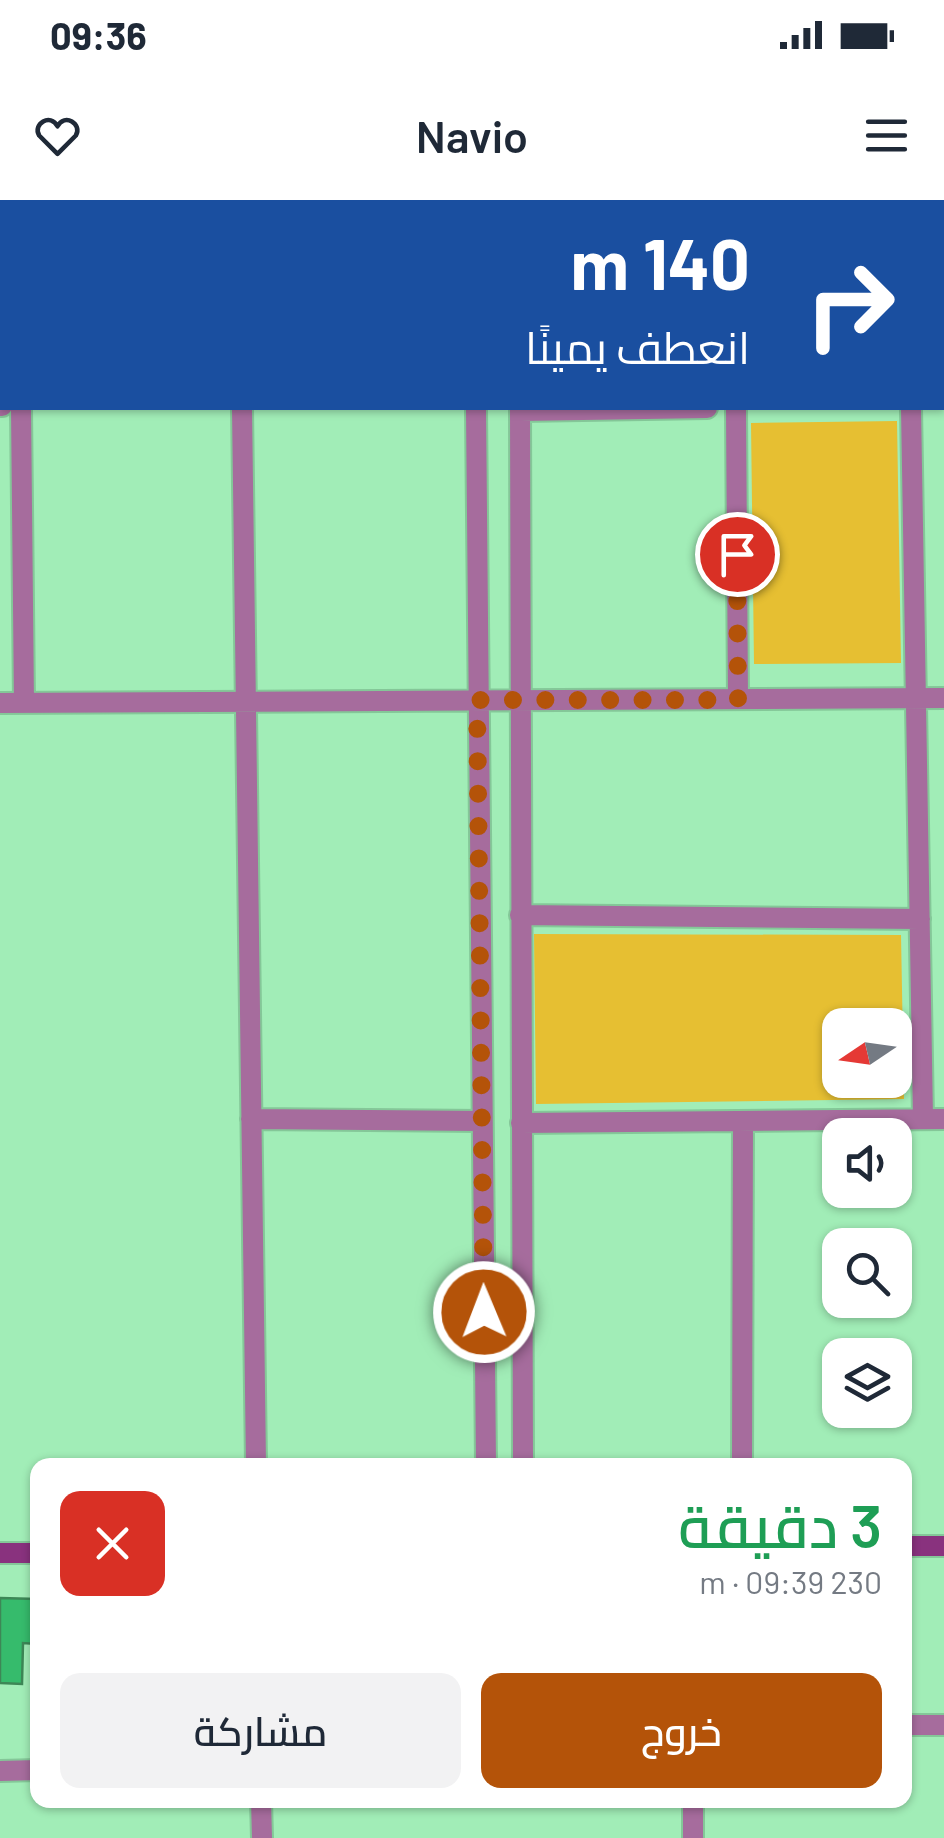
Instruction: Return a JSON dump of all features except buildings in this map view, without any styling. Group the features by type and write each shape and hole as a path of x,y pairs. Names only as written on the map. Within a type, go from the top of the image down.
{"street":[{"path":"22,410 24,702"},
{"path":"242,410 256,1458"},
{"path":"476,410 486,1458"},
{"path":"520,410 523,1458"},
{"path":"736,410 738,700"},
{"path":"521,1123 933,1119 920,920 911,410"},
{"path":"0,703 944,698"},
{"path":"520,915 920,920"},
{"path":"251,1119 482,1121"},
{"path":"742,1458 743,1121"},
{"path":"912,1546 944,1546"},
{"path":"0,1553 30,1553"},
{"path":"912,1725 944,1724"},
{"path":"0,1770 30,1770"},
{"path":"261,1808 262,1838"},
{"path":"693,1808 693,1838"}],"shaded area":[{"path":"897,421 901,663 754,664 751,423"},
{"path":"534,934 901,935 902,1008 822,1008 822,1098 904,1099 536,1104"}],"route":[{"path":"484,1312 477,700 738,700 737,554"}]}
